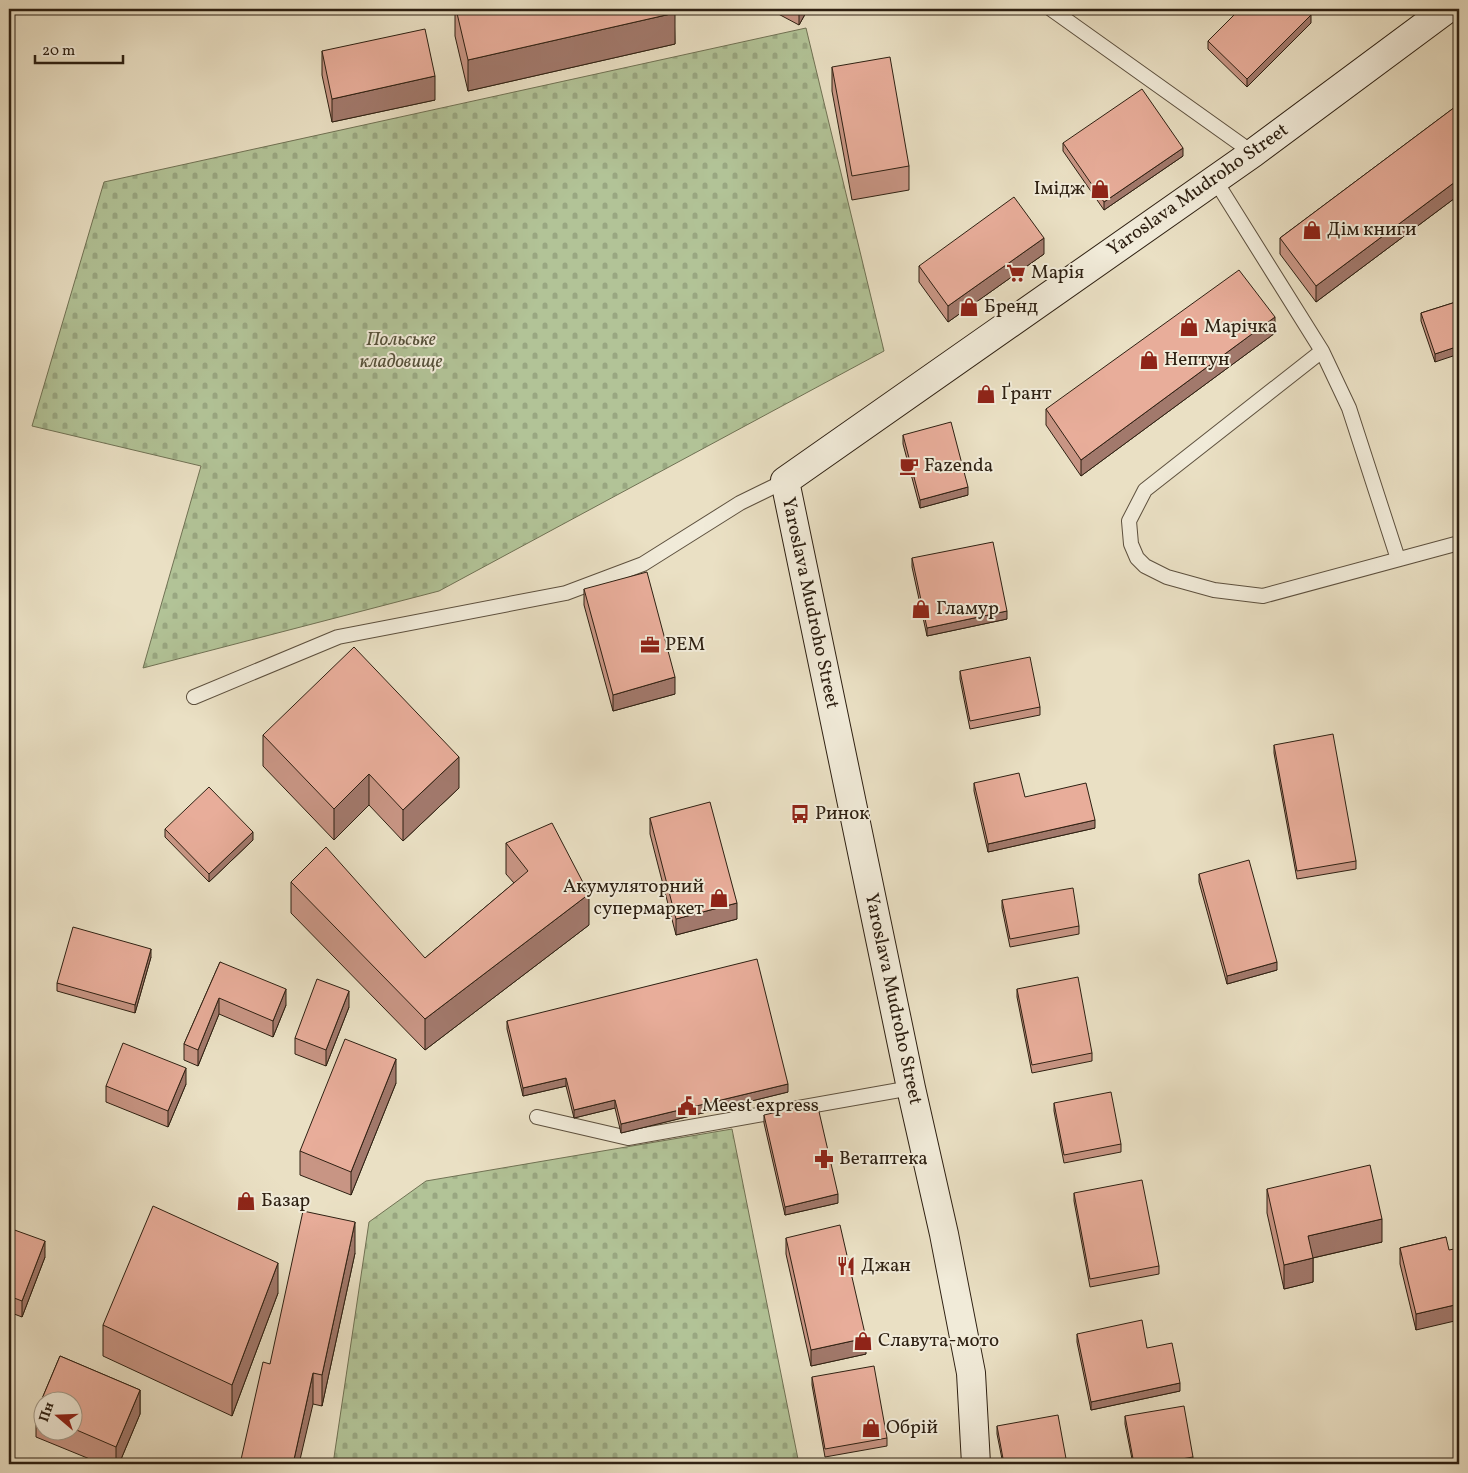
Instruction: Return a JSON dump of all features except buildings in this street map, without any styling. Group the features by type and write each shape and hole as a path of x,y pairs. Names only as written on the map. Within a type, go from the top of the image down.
{"street":[{"name":"Yaroslava Mudroho Street","path":"976,1464 970,1374 944,1234 911,1088 785,481 1254,153 1447,9"}],"lane":[{"path":"1052,9 1254,153"},
{"path":"1215,180 1322,351 1349,408 1398,559"},
{"path":"1322,351 1144,490 1129,521 1131,544 1137,558 1145,566 1168,577 1214,590 1263,596 1459,543"},
{"path":"194,697 338,637 566,593 643,564 740,503 785,481"},
{"path":"536,1117 628,1138 911,1088"}],"green space":[{"name":"Польське кладовище","path":"806,28 884,351 439,591 143,668 201,466 32,426 104,182"},
{"path":"732,1129 799,1464 333,1464 369,1222 426,1181"}],"place":[{"name":"Імідж","path":"1100,189"},
{"name":"Дім книги","path":"1312,230"},
{"name":"Марія","path":"1016,273"},
{"name":"Бренд","path":"969,307"},
{"name":"Марічка","path":"1189,327"},
{"name":"Нептун","path":"1149,360"},
{"name":"Ґрант","path":"986,394"},
{"name":"Fazenda","path":"909,466"},
{"name":"Гламур","path":"921,609"},
{"name":"РЕМ","path":"650,645"},
{"name":"Ринок","path":"800,814"},
{"name":"Акумуляторний супермаркет","path":"719,898"},
{"name":"Meest express","path":"687,1106"},
{"name":"Ветаптека","path":"824,1159"},
{"name":"Базар","path":"246,1201"},
{"name":"Джан","path":"846,1266"},
{"name":"Славута-мото","path":"863,1341"},
{"name":"Обрій","path":"871,1428"}]}
